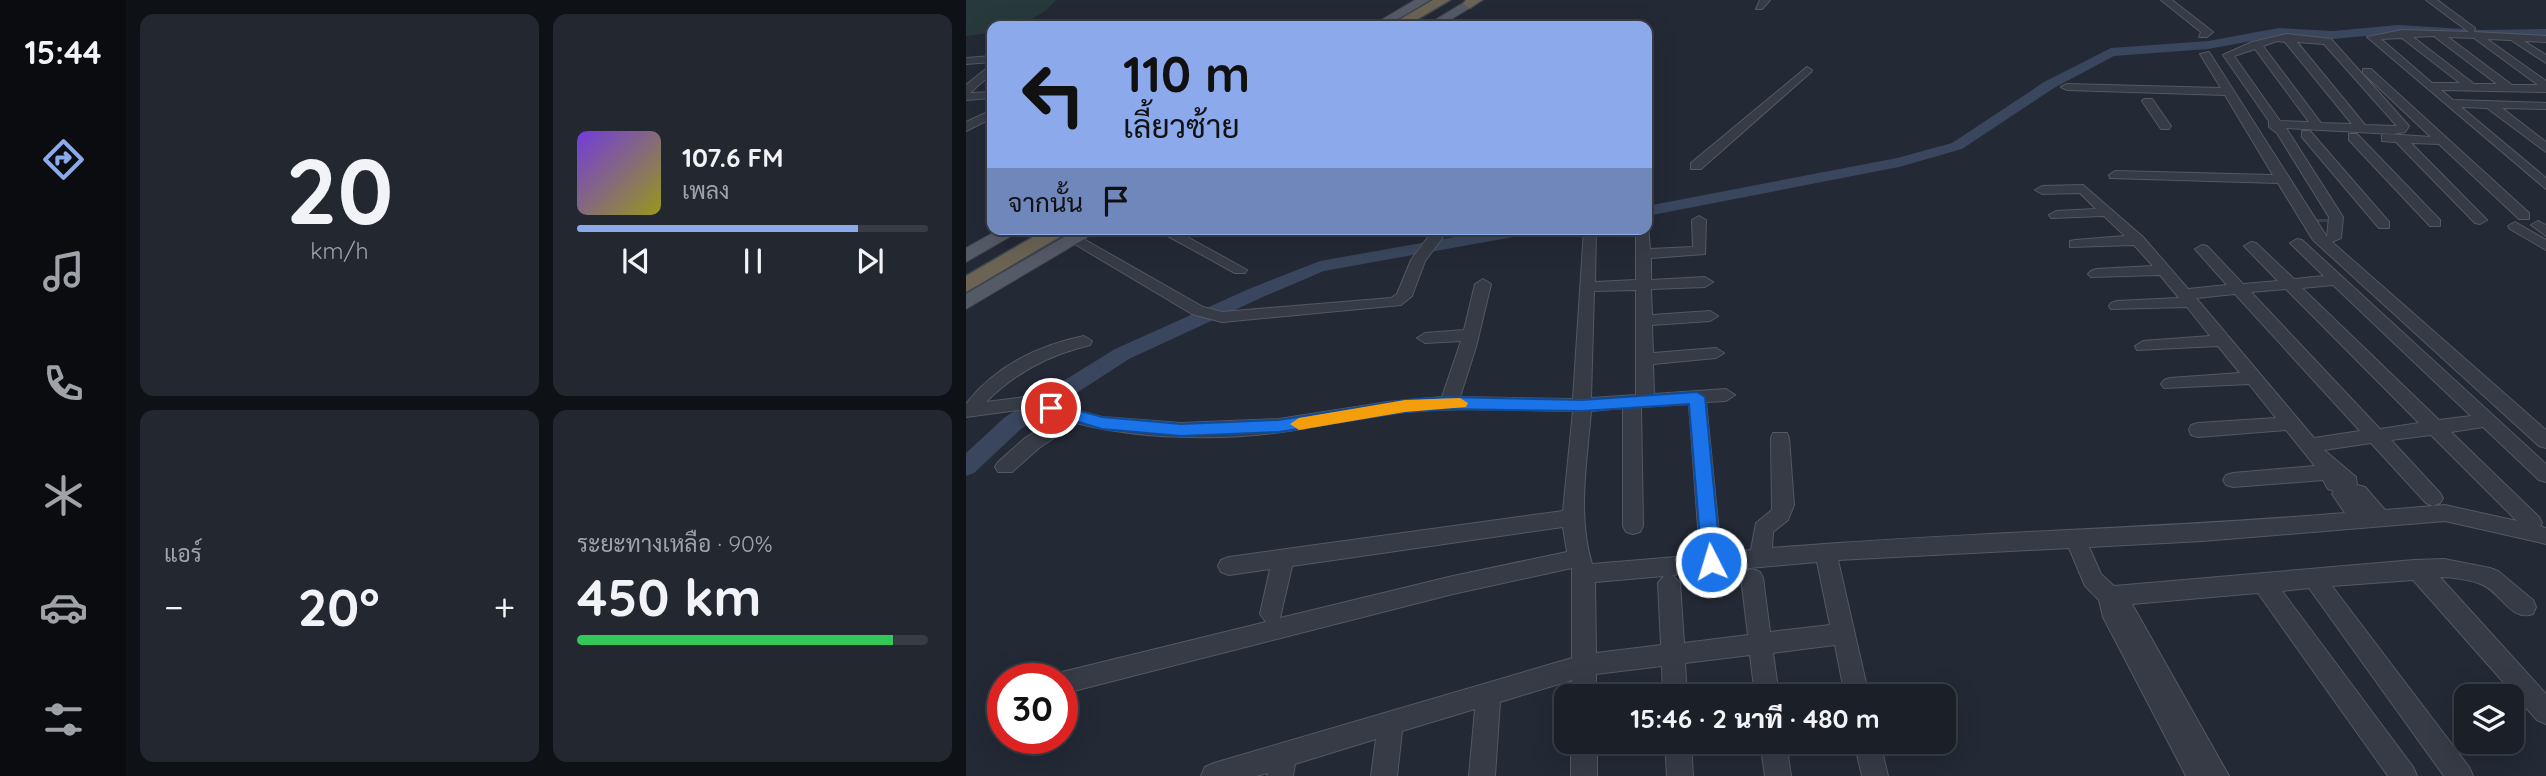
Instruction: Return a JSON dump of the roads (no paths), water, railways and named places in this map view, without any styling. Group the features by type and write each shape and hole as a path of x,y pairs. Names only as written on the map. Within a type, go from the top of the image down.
{"highway":[{"path":"1416,21 1453,0"},
{"path":"1402,21 1435,1"},
{"path":"1429,21 1471,1"},
{"path":"966,266 1018,235"},
{"path":"966,266 1023,235"},
{"path":"966,278 1041,235"},
{"path":"966,285 1072,235"}],"main road":[{"path":"1389,21 1435,1"},
{"path":"1439,21 1471,1"},
{"path":"966,248 989,235"},
{"path":"966,256 1003,235"},
{"path":"966,297 1073,235"},
{"path":"966,303 1073,235"}],"street":[{"path":"2166,0 2208,32 2203,34"},
{"path":"2431,0 2546,87"},
{"path":"2402,33 2471,87"},
{"path":"2546,39 2516,40 2475,34 2402,33 2372,37 2546,185"},
{"path":"2438,34 2509,88"},
{"path":"2287,37 2357,132 2435,223"},
{"path":"2283,134 2404,128 2340,54 2322,39 2287,37 2256,44 2228,55 2273,124 2283,134 2334,238 2546,424"},
{"path":"2516,40 2546,60"},
{"path":"2256,44 2317,125"},
{"path":"2205,54 2321,239 2546,441"},
{"path":"2340,54 2360,64 2446,141 2546,246"},
{"path":"966,61 987,59"},
{"path":"1696,166 1807,70"},
{"path":"966,91 987,72"},
{"path":"2430,86 2546,87"},
{"path":"2067,87 2230,92"},
{"path":"966,97 987,95"},
{"path":"2148,101 2165,126"},
{"path":"2449,103 2540,106 2546,115"},
{"path":"2490,104 2546,148"},
{"path":"966,127 987,116"},
{"path":"2273,124 2317,125 2400,139 2446,141"},
{"path":"2305,134 2384,225"},
{"path":"2400,139 2480,220"},
{"path":"2528,169 2546,170"},
{"path":"2115,175 2282,179"},
{"path":"2042,190 2083,189 2138,240 2225,340 2371,519"},
{"path":"2056,215 2108,212"},
{"path":"1643,254 1700,251 1699,220"},
{"path":"1083,235 1198,311 1222,317 1395,302 1404,296 1419,260 1437,235"},
{"path":"1173,235 1240,270"},
{"path":"1584,684 1581,566 1573,518 1582,405 1589,235"},
{"path":"1633,526 1639,401 1647,359 1643,235"},
{"path":"2075,244 2138,240"},
{"path":"2297,243 2546,475"},
{"path":"2251,246 2539,530"},
{"path":"2202,249 2433,498"},
{"path":"2096,274 2165,270"},
{"path":"2117,306 2238,289 2335,280"},
{"path":"1587,287 1705,282"},
{"path":"1449,403 1471,335 1483,284"},
{"path":"1645,321 1710,316"},
{"path":"1425,338 1471,335"},
{"path":"2143,345 2225,340"},
{"path":"969,411 992,386 1055,346 1084,341"},
{"path":"1647,359 1716,353"},
{"path":"2170,384 2256,378"},
{"path":"969,411 1025,403 1119,425 1208,429 1279,426 1405,406 1449,403 1582,405 1726,396"},
{"path":"1697,397 1711,562"},
{"path":"1005,467 1032,443 1073,416"},
{"path":"2310,445 2488,420"},
{"path":"2198,430 2292,423"},
{"path":"1761,556 1763,528 1780,514 1784,505 1780,438"},
{"path":"2233,480 2339,480"},
{"path":"1078,679 1453,585 1581,566 1711,562 1826,552 2250,530 2445,513 2539,530"},
{"path":"1229,566 1573,518"},
{"path":"2076,540 2093,580 2127,613 2216,776"},
{"path":"1826,552 1854,684"},
{"path":"1271,614 1283,559"},
{"path":"2110,596 2444,568 2490,577 2525,607"},
{"path":"2414,569 2427,578 2546,712"},
{"path":"1752,578 1766,684"},
{"path":"2315,580 2460,776"},
{"path":"1669,583 1674,684"},
{"path":"2264,584 2404,776"},
{"path":"2110,596 2111,610 2200,776"},
{"path":"1214,776 1282,765 1391,722 1584,665 1843,634"},
{"path":"1482,776 1488,694"},
{"path":"1384,776 1391,722"},
{"path":"1584,754 1584,776"},
{"path":"1679,754 1680,776"},
{"path":"1775,754 1778,776"},
{"path":"1870,754 1875,776"}],"waterway":[{"path":"1652,210 1899,162 1957,146 2049,85 2111,52 2208,45 2279,32 2333,35 2398,29 2481,34 2546,33"},
{"path":"966,467 1013,423 1122,354 1258,292 1320,266 1496,235"}]}
